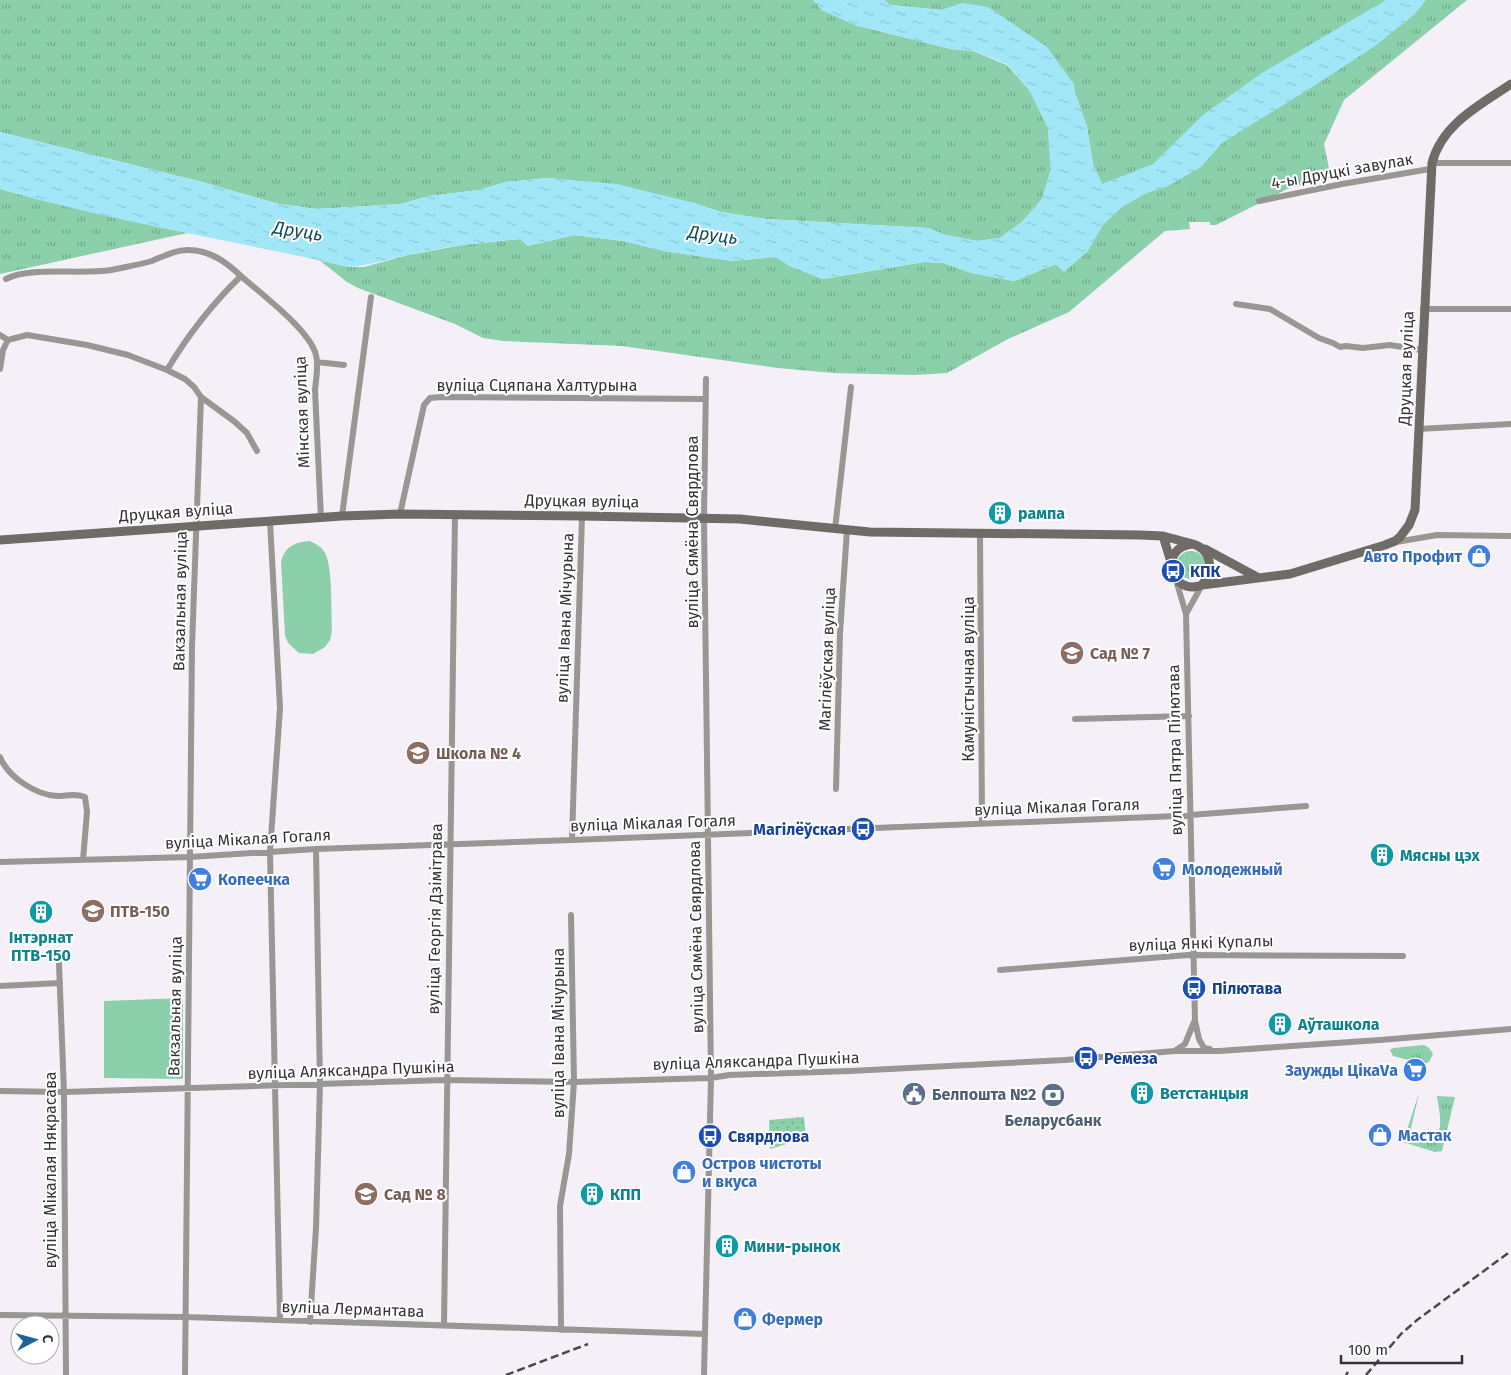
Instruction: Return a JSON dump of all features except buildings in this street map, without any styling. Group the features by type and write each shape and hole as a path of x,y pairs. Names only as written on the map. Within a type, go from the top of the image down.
{"main road":[{"name":"Друцкая вуліца","path":"1176,579 1181,584 1189,587 1290,574 1385,545 1400,537 1409,525 1414,510 1431,166 1438,145 1451,127 1511,84"},
{"name":"Друцкая вуліца","path":"0,540 195,525 400,514 704,518 772,522 870,532 1163,536 1197,545 1258,577"},
{"path":"1163,536 1176,579"},
{"path":"1172,563 1176,550 1181,546 1197,545 1208,557 1210,564 1207,578 1202,585"}],"street":[{"name":"4-ы Друцкі завулак","path":"1258,201 1431,166 1511,163"},
{"name":"Мінская вуліца","path":"6,279 13,275 28,273 73,273 110,270 151,261 167,254 187,250 205,252 219,258 305,334 317,356 315,390 321,518"},
{"path":"167,370 211,306 241,276"},
{"path":"342,516 370,296"},
{"path":"1236,304 1270,309 1319,338 1340,347 1363,348 1390,345 1421,350"},
{"path":"1424,309 1511,309"},
{"path":"0,334 8,340"},
{"path":"0,369 3,350 8,340 27,335 87,345 128,355 167,370 184,379 194,387 201,397 247,433 257,451"},
{"path":"317,362 344,365"},
{"name":"вуліца Сямёна Свярдлова","path":"704,1375 711,1078 704,518 706,379"},
{"path":"835,529 851,387"},
{"name":"Вакзальная вуліца","path":"185,1375 192,647 201,397"},
{"name":"вуліца Сцяпана Халтурына","path":"400,514 424,405 430,398 706,399"},
{"path":"1418,429 1511,424"},
{"name":"вуліца Георгія Дзімітрава","path":"444,1325 455,514"},
{"name":"вуліца Івана Мічурына","path":"572,840 582,516"},
{"path":"270,521 280,708 270,852 280,1320"},
{"name":"Магілёўская вуліца","path":"836,789 840,633 847,530"},
{"name":"Камуністычная вуліца","path":"980,534 982,824"},
{"path":"1385,545 1428,535 1511,536"},
{"name":"вуліца Пятра Пілютава","path":"1176,579 1186,614 1190,716 1194,1021 1199,1039 1204,1048 1219,1051"},
{"path":"1186,614 1202,585"},
{"path":"1075,719 1190,716"},
{"path":"0,757 6,768 18,781 56,796 78,794 85,797 83,860"},
{"name":"вуліца Мікалая Гогаля","path":"0,862 982,824 1191,815 1306,806"},
{"path":"310,1322 316,1228 320,1084 316,849"},
{"name":"вуліца Івана Мічурына","path":"561,1330 560,1206 569,1154 574,1082 571,915"},
{"name":"вуліца Янкі Купалы","path":"1000,970 1193,955 1307,954 1403,956"},
{"name":"вуліца Мікалая Някрасава","path":"59,964 64,1092 66,1375"},
{"path":"0,986 60,983"},
{"path":"1175,1051 1185,1044 1194,1021"},
{"name":"вуліца Аляксандра Пушкіна","path":"0,1091 64,1092 188,1089 446,1080 574,1082 711,1078 729,1075 1065,1060 1175,1051 1219,1051 1374,1041 1511,1029"},
{"name":"вуліца Лермантава","path":"0,1315 185,1317 705,1334"}],"green space":[{"path":"0,0 813,0 822,10 855,25 951,49 973,51 1007,65 1030,91 1048,128 1051,170 1042,199 1022,222 1000,238 978,241 945,235 928,228 766,219 721,212 694,203 549,178 506,182 479,190 429,196 401,204 317,209 279,204 198,181 0,132"},
{"path":"884,0 1467,0 1344,100 1324,144 1331,178 1291,187 1216,225 1210,225 1210,222 1189,222 1190,229 1165,231 1069,312 1008,339 947,373 915,375 833,373 778,368 622,346 503,341 483,338 455,324 358,288 347,282 319,260 348,267 364,267 408,255 462,245 520,239 528,246 574,235 624,241 664,251 732,261 776,257 790,266 823,279 924,262 943,263 972,273 1014,281 1056,264 1102,184 1093,165 1087,127 1073,83 963,3 942,10 890,5"},
{"path":"0,189 96,213 192,232 0,274"},
{"path":"310,541 322,549 328,560 332,631 330,640 325,647 313,654 299,653 288,643 285,635 281,562 291,546"},
{"path":"1191,551 1201,555 1205,565 1201,575 1191,579 1181,575 1177,565 1181,555"},
{"path":"183,998 183,1079 104,1078 104,1001"},
{"path":"1424,1045 1433,1054 1429,1062 1424,1064 1393,1056 1390,1050 1393,1048"},
{"path":"1419,1093 1411,1128 1412,1133 1423,1141 1436,1136 1439,1131 1440,1117 1437,1096 1455,1097 1442,1151 1435,1152 1403,1142"},
{"path":"804,1117 806,1138 770,1149 769,1120"}],"water":[{"name":"Друць","path":"813,0 884,0 890,5 942,10 963,3 988,7 1047,47 1073,83 1087,127 1093,165 1102,184 1153,164 1203,115 1262,73 1386,0 1426,0 1415,14 1375,46 1222,143 1201,167 1168,186 1147,193 1122,207 1103,225 1088,251 1064,272 1055,264 1014,281 972,273 943,263 924,262 822,279 790,266 776,257 732,261 664,251 624,241 574,235 528,246 520,239 478,243 348,267 130,221 0,189 0,132 198,181 278,204 317,209 401,204 429,196 479,190 506,182 549,178 617,184 694,203 721,212 766,219 928,228 945,235 978,241 1000,238 1022,222 1042,199 1051,170 1048,128 1030,91 1007,64 974,51 951,49 855,25 822,10"}],"railway":[{"path":"1366,1375 1401,1334 1417,1320 1511,1251"},
{"path":"506,1375 588,1344"}],"place":[{"name":"рампа","path":"1000,513"},
{"name":"Авто Профит","path":"1479,556"},
{"name":"КПК","path":"1173,571"},
{"name":"Сад № 7","path":"1072,653"},
{"name":"Школа № 4","path":"418,753"},
{"name":"Магілёўская","path":"863,829"},
{"name":"Мясны цэх","path":"1382,855"},
{"name":"Молодежный","path":"1164,869"},
{"name":"Копеечка","path":"200,879"},
{"name":"ПТВ-150","path":"93,911"},
{"name":"Інтэрнат ПТВ-150","path":"41,912"},
{"name":"Пілютава","path":"1194,988"},
{"name":"Аўташкола","path":"1280,1024"},
{"name":"Ремеза","path":"1086,1058"},
{"name":"Заужды ЦікаVа","path":"1415,1070"},
{"name":"Ветстанцыя","path":"1142,1093"},
{"name":"Белпошта №2","path":"914,1094"},
{"name":"Беларусбанк","path":"1053,1095"},
{"name":"Мастак","path":"1380,1135"},
{"name":"Свярдлова","path":"710,1136"},
{"name":"Остров чистоты и вкуса","path":"684,1172"},
{"name":"Сад № 8","path":"366,1194"},
{"name":"КПП","path":"592,1194"},
{"name":"Мини-рынок","path":"727,1246"},
{"name":"Фермер","path":"745,1319"}]}
